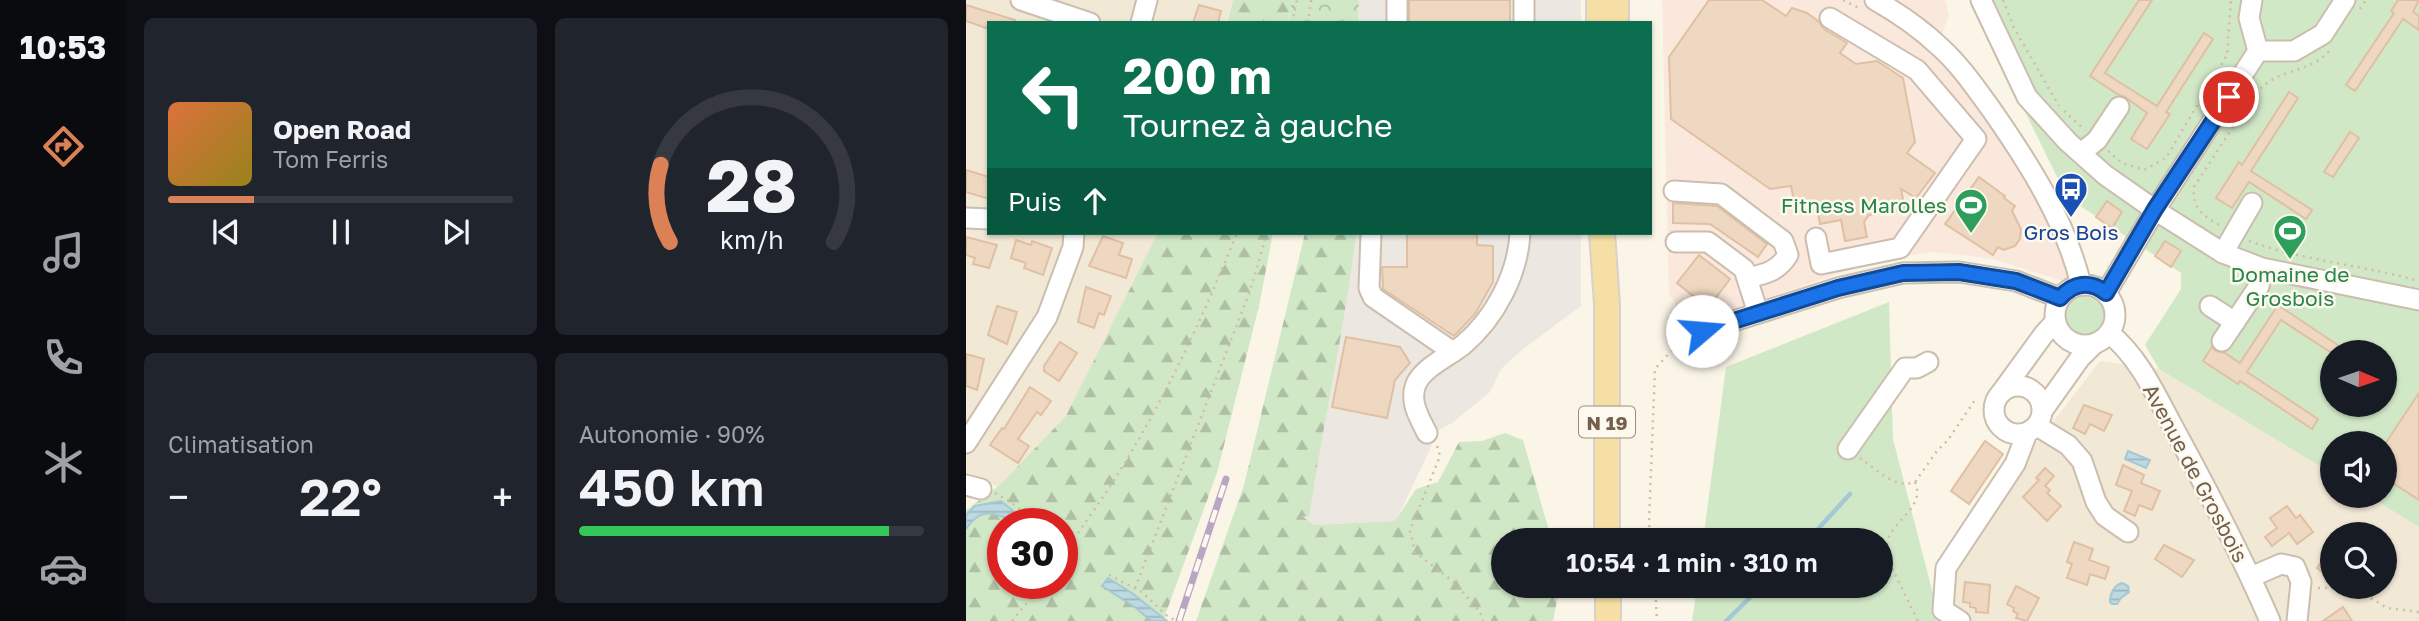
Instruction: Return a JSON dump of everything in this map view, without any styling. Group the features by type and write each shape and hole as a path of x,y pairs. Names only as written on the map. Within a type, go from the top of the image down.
{"main road":[{"path":"1599,0 1599,21"},
{"path":"1616,0 1616,21"},
{"name":"N 19","path":"1602,235 1607,304 1607,528"},
{"name":"N 19","path":"1607,304 1613,235"},
{"path":"1608,598 1608,621"}],"street":[{"path":"1021,0 1084,21"},
{"path":"1142,21 1147,0"},
{"path":"1397,21 1398,0"},
{"path":"1524,0 1524,21"},
{"path":"1875,0 1893,10 1940,47 1965,72 2049,202 2076,262 2081,285"},
{"path":"1982,0 2027,97 2105,175 2223,253 2262,268 2419,300"},
{"path":"2103,291 2258,51 2249,18 2252,0"},
{"path":"2258,51 2294,51 2323,34 2352,5"},
{"path":"1816,237 1821,264 1900,248 1976,138 1917,70 1829,18"},
{"path":"1917,70 1940,47"},
{"path":"2081,153 2097,140 2119,107"},
{"path":"1674,191 1721,194 1783,241 1788,255 1780,267 1767,274 1747,278"},
{"path":"1960,621 1943,610 1946,568 2015,464 2036,423 2080,358 2115,320 2110,298 2103,291 2065,221 2049,202"},
{"path":"2223,253 2252,203"},
{"path":"966,218 987,219"},
{"path":"966,443 1047,317 1073,247 1074,235"},
{"path":"1371,235 1369,288 1373,297 1453,352"},
{"path":"1427,432 1415,411 1414,397 1418,382 1464,344 1490,317 1511,276 1520,235"},
{"path":"1676,242 1708,242 1744,269 1758,313"},
{"path":"2222,341 2259,286 2262,268"},
{"path":"1702,331 1838,288 1903,273 1959,272 2016,281 2060,298"},
{"path":"2101,338 2074,343 2059,331 2056,306 2072,287 2081,285 2103,291"},
{"path":"2210,306 2235,323"},
{"path":"2036,423 2011,434 1998,424 1994,408 1998,398 2044,334 2056,322"},
{"name":"Avenue de Grosbois","path":"2101,338 2119,341 2156,396 2251,577 2270,621"},
{"path":"1847,449 1905,368 1917,368 1928,362"},
{"path":"1998,398 2009,388 2024,387 2037,395 2036,423"},
{"path":"2036,423 2068,445 2082,461 2096,502 2105,516 2128,532"},
{"path":"2251,577 2274,566 2289,564 2295,567 2299,573 2300,587 2297,621"}],"path":[{"path":"1292,21 1297,0"},
{"path":"1308,21 1311,0"},
{"path":"2352,5 2366,0"},
{"path":"2334,47 2312,66 2281,75 2260,89 2251,99 2194,187 2195,203 2198,211 2247,241 2287,254 2419,281"},
{"path":"1078,532 1132,451 1151,416 1215,288 1236,235"},
{"path":"1135,588 1230,343 1267,235"},
{"path":"1650,528 1655,369 1672,350 1702,331"},
{"path":"1847,449 1896,483 1915,482 1948,440 1976,397"},
{"path":"1427,432 1436,438 1440,456 1410,531 1415,551 1456,584 1480,612 1483,621"},
{"path":"1915,482 1917,501 1889,536 1885,554 1918,621"},
{"path":"974,487 1009,501 1018,508"},
{"path":"1109,575 1148,596 1166,615 1176,621"},
{"path":"2300,587 2353,587 2387,608 2419,612"},
{"path":"1656,598 1657,621"},
{"path":"1012,621 1030,599"}],"shaded area":[{"path":"966,0 1233,0 1227,21 987,21 987,235 1168,235 1021,497 966,473"},
{"path":"1359,0 1581,0 1581,21 1358,21"},
{"path":"1662,0 1945,0 1949,15 1934,54 1976,98 2053,230 2070,274 2066,282 1993,259 1935,252 1879,260 1687,325 1669,293"},
{"path":"1340,235 1581,235 1581,306 1522,350 1501,369 1490,392 1452,423 1439,430 1396,521 1313,525 1299,514"},
{"path":"2100,361 2159,369 2320,466 2320,508 2388,508 2419,527 2419,621 1952,621 1950,554"}],"green space":[{"path":"1233,0 1292,0 1288,21 1228,21"},
{"path":"1292,0 1359,0 1358,21 1288,21"},
{"name":"Domaine de Grosbois","path":"1970,0 2419,0 2419,527 2388,508 2397,508 2397,431 2320,431 2320,466 2159,369 2145,345 2181,289 2181,273 2067,197"},
{"path":"1157,235 1273,235 1259,306 1217,473 1163,621 966,621 966,510 1000,485 1066,416"},
{"path":"1305,235 1356,235 1309,517 1302,516 1314,525 1395,521 1416,489 1438,482 1459,442 1482,441 1505,433 1523,440 1548,528 1491,528 1491,598 1558,598 1553,621 1196,621 1244,485"},
{"path":"2085,295 2093,296 2099,301 2104,307 2104,323 2099,329 2093,334 2085,335 2077,334 2071,329 2066,323 2065,315 2066,307 2071,301 2077,296"},
{"path":"1889,302 1893,439 1940,621 1692,621 1695,598 1893,598 1893,528 1705,528 1726,367"}],"water":[{"path":"2128,451 2150,460 2146,468 2125,459"},
{"path":"1001,501 1010,508 987,508 987,513 973,520 966,529 966,515 975,506"},
{"path":"1108,578 1167,621 1151,621 1102,586"},
{"path":"2122,583 2128,586 2129,592 2117,604 2112,604 2112,593"}],"building":[{"path":"1409,0 1510,0 1510,21 1409,21"},
{"path":"1709,0 1762,0 1786,16 1792,8 1807,13 1824,29 1847,43 1840,53 1856,64 1877,61 1903,78 1915,142 1907,153 1935,173 1916,198 1901,189 1905,209 1869,215 1864,222 1867,237 1845,241 1841,220 1820,224 1816,203 1795,206 1791,186 1770,189 1671,119 1669,57"},
{"path":"2139,0 2152,0 2105,73 2157,106 2204,33 2213,39 2166,112 2170,114 2147,149 2131,139 2147,113 2090,76"},
{"path":"2398,0 2419,0 2413,12 2419,16 2419,30 2403,19 2355,91 2346,85 2394,13 2391,11"},
{"path":"966,5 1015,20 987,21 987,28 966,21"},
{"path":"1199,5 1221,11 1218,21 1194,21"},
{"path":"2289,92 2298,98 2251,171 2312,210 2306,219 2249,182 2232,208 2216,198 2239,162 2242,165"},
{"path":"2350,132 2359,138 2333,177 2324,172"},
{"path":"966,170 987,176 987,198 966,192"},
{"path":"1979,177 2015,206 2012,211 2021,229 2020,239 2015,246 2004,250 1998,247 1993,255 1945,224"},
{"path":"2107,201 2122,212 2112,228 2096,217"},
{"path":"1673,203 1717,206 1767,244 1758,257 1710,224 1673,223"},
{"path":"1407,235 1477,235 1477,245 1493,246 1493,282 1475,314 1454,336 1383,289 1382,267 1407,267"},
{"path":"1103,236 1123,243 1119,255 1132,259 1126,278 1089,266"},
{"path":"966,237 997,245 989,268 973,264 975,258 966,255"},
{"path":"1016,240 1031,245 1032,241 1052,248 1043,275 1024,268 1026,263 1011,258"},
{"path":"2165,241 2181,251 2171,267 2155,256"},
{"path":"1699,255 1730,279 1708,308 1677,283"},
{"path":"1086,287 1111,296 1104,315 1099,313 1094,328 1078,322"},
{"path":"2278,305 2330,340 2320,340 2320,346 2281,320 2247,372 2318,419 2312,429 2240,381 2238,384 2203,361 2212,347 2240,363"},
{"path":"997,306 1017,312 1007,344 988,335"},
{"path":"1346,337 1400,347 1410,363 1395,380 1387,418 1332,407"},
{"path":"1060,342 1077,353 1059,381 1044,371 1044,366"},
{"path":"966,354 984,359 977,390 966,386"},
{"path":"1030,387 1051,401 1041,415 1037,412 1018,439 1029,446 1018,463 990,445 1002,428 1004,429"},
{"path":"2419,393 2419,500 2397,486 2397,431 2394,431"},
{"path":"2084,405 2112,415 2104,431 2090,424 2085,434 2073,428"},
{"path":"1985,441 2003,454 1969,504 1951,491"},
{"path":"2123,465 2144,475 2141,483 2160,491 2152,510 2139,505 2135,516 2124,511 2132,491 2116,485"},
{"path":"2045,468 2054,476 2045,486 2050,490 2047,493 2061,506 2047,521 2023,497 2039,480 2036,478"},
{"path":"2287,506 2296,518 2300,515 2313,532 2297,544 2289,533 2272,546 2265,537 2277,528 2270,518"},
{"path":"2074,542 2093,549 2089,560 2109,567 2105,579 2090,574 2087,585 2067,578 2072,564 2067,562"},
{"path":"2164,545 2194,560 2182,577 2155,559"},
{"path":"1965,582 1990,585 1988,613 1976,612 1976,608 1970,607 1970,603 1963,602"},
{"path":"2016,586 2039,598 2027,621 2016,618 2018,614 2007,604"},
{"path":"2343,607 2352,621 2323,621"}],"waterway":[{"path":"1819,528 1850,494"},
{"path":"1726,621 1750,598"}],"railway":[{"path":"1179,621 1226,479"}],"place":[{"name":"Gros Bois","path":"2071,219"},
{"name":"Fitness Marolles","path":"1971,235"},
{"name":"Domaine de Grosbois","path":"2290,261"}],"route":[{"path":"1702,331 1838,288 1903,273 1959,272 2016,281 2060,298 2072,287 2081,285 2094,286 2106,293 2155,209 2229,97"}]}
